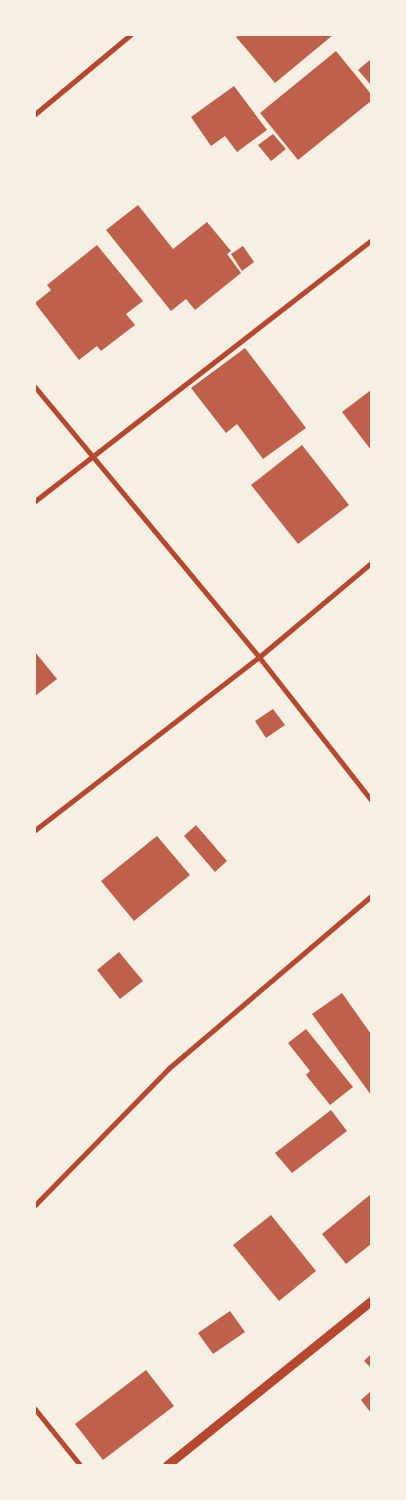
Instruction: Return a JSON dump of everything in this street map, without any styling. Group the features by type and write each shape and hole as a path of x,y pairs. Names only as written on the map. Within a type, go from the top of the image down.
{"street":[{"path":"35,114 130,35"},
{"path":"35,501 371,240"},
{"path":"35,388 259,657 371,800"},
{"path":"35,830 259,657 371,563"},
{"path":"35,1205 169,1068 371,896"},
{"path":"167,1465 371,1301"},
{"path":"35,1409 80,1465"}],"building":[{"path":"239,35 333,35 275,83 236,37"},
{"path":"336,51 371,94 371,101 298,160 260,113"},
{"path":"371,59 371,85 358,70"},
{"path":"234,86 267,130 237,152 225,136 211,146 191,117"},
{"path":"273,134 286,149 271,161 258,145"},
{"path":"138,205 173,249 207,222 231,251 227,254 241,273 195,310 186,299 171,311 106,230"},
{"path":"97,245 143,301 126,314 135,325 101,351 97,346 79,360 35,303 51,290 47,285"},
{"path":"243,246 254,262 242,271 231,254"},
{"path":"245,348 306,428 263,459 237,424 226,433 191,388"},
{"path":"371,390 371,450 342,412"},
{"path":"302,445 349,505 298,544 251,485"},
{"path":"35,652 57,679 35,696"},
{"path":"273,709 285,725 266,738 255,721"},
{"path":"196,825 227,861 215,872 184,836"},
{"path":"157,836 190,875 134,921 101,881"},
{"path":"119,952 143,981 120,999 97,970"},
{"path":"342,993 371,1034 371,1095 312,1014"},
{"path":"306,1029 353,1087 330,1105 306,1075 310,1071 288,1043"},
{"path":"331,1110 347,1131 292,1173 275,1153"},
{"path":"371,1194 371,1244 346,1264 322,1234"},
{"path":"271,1215 316,1271 279,1301 233,1245"},
{"path":"230,1311 245,1332 213,1354 198,1333"},
{"path":"371,1354 371,1368 364,1361"},
{"path":"146,1370 174,1406 103,1460 75,1424"},
{"path":"371,1391 371,1413 361,1400"}]}
